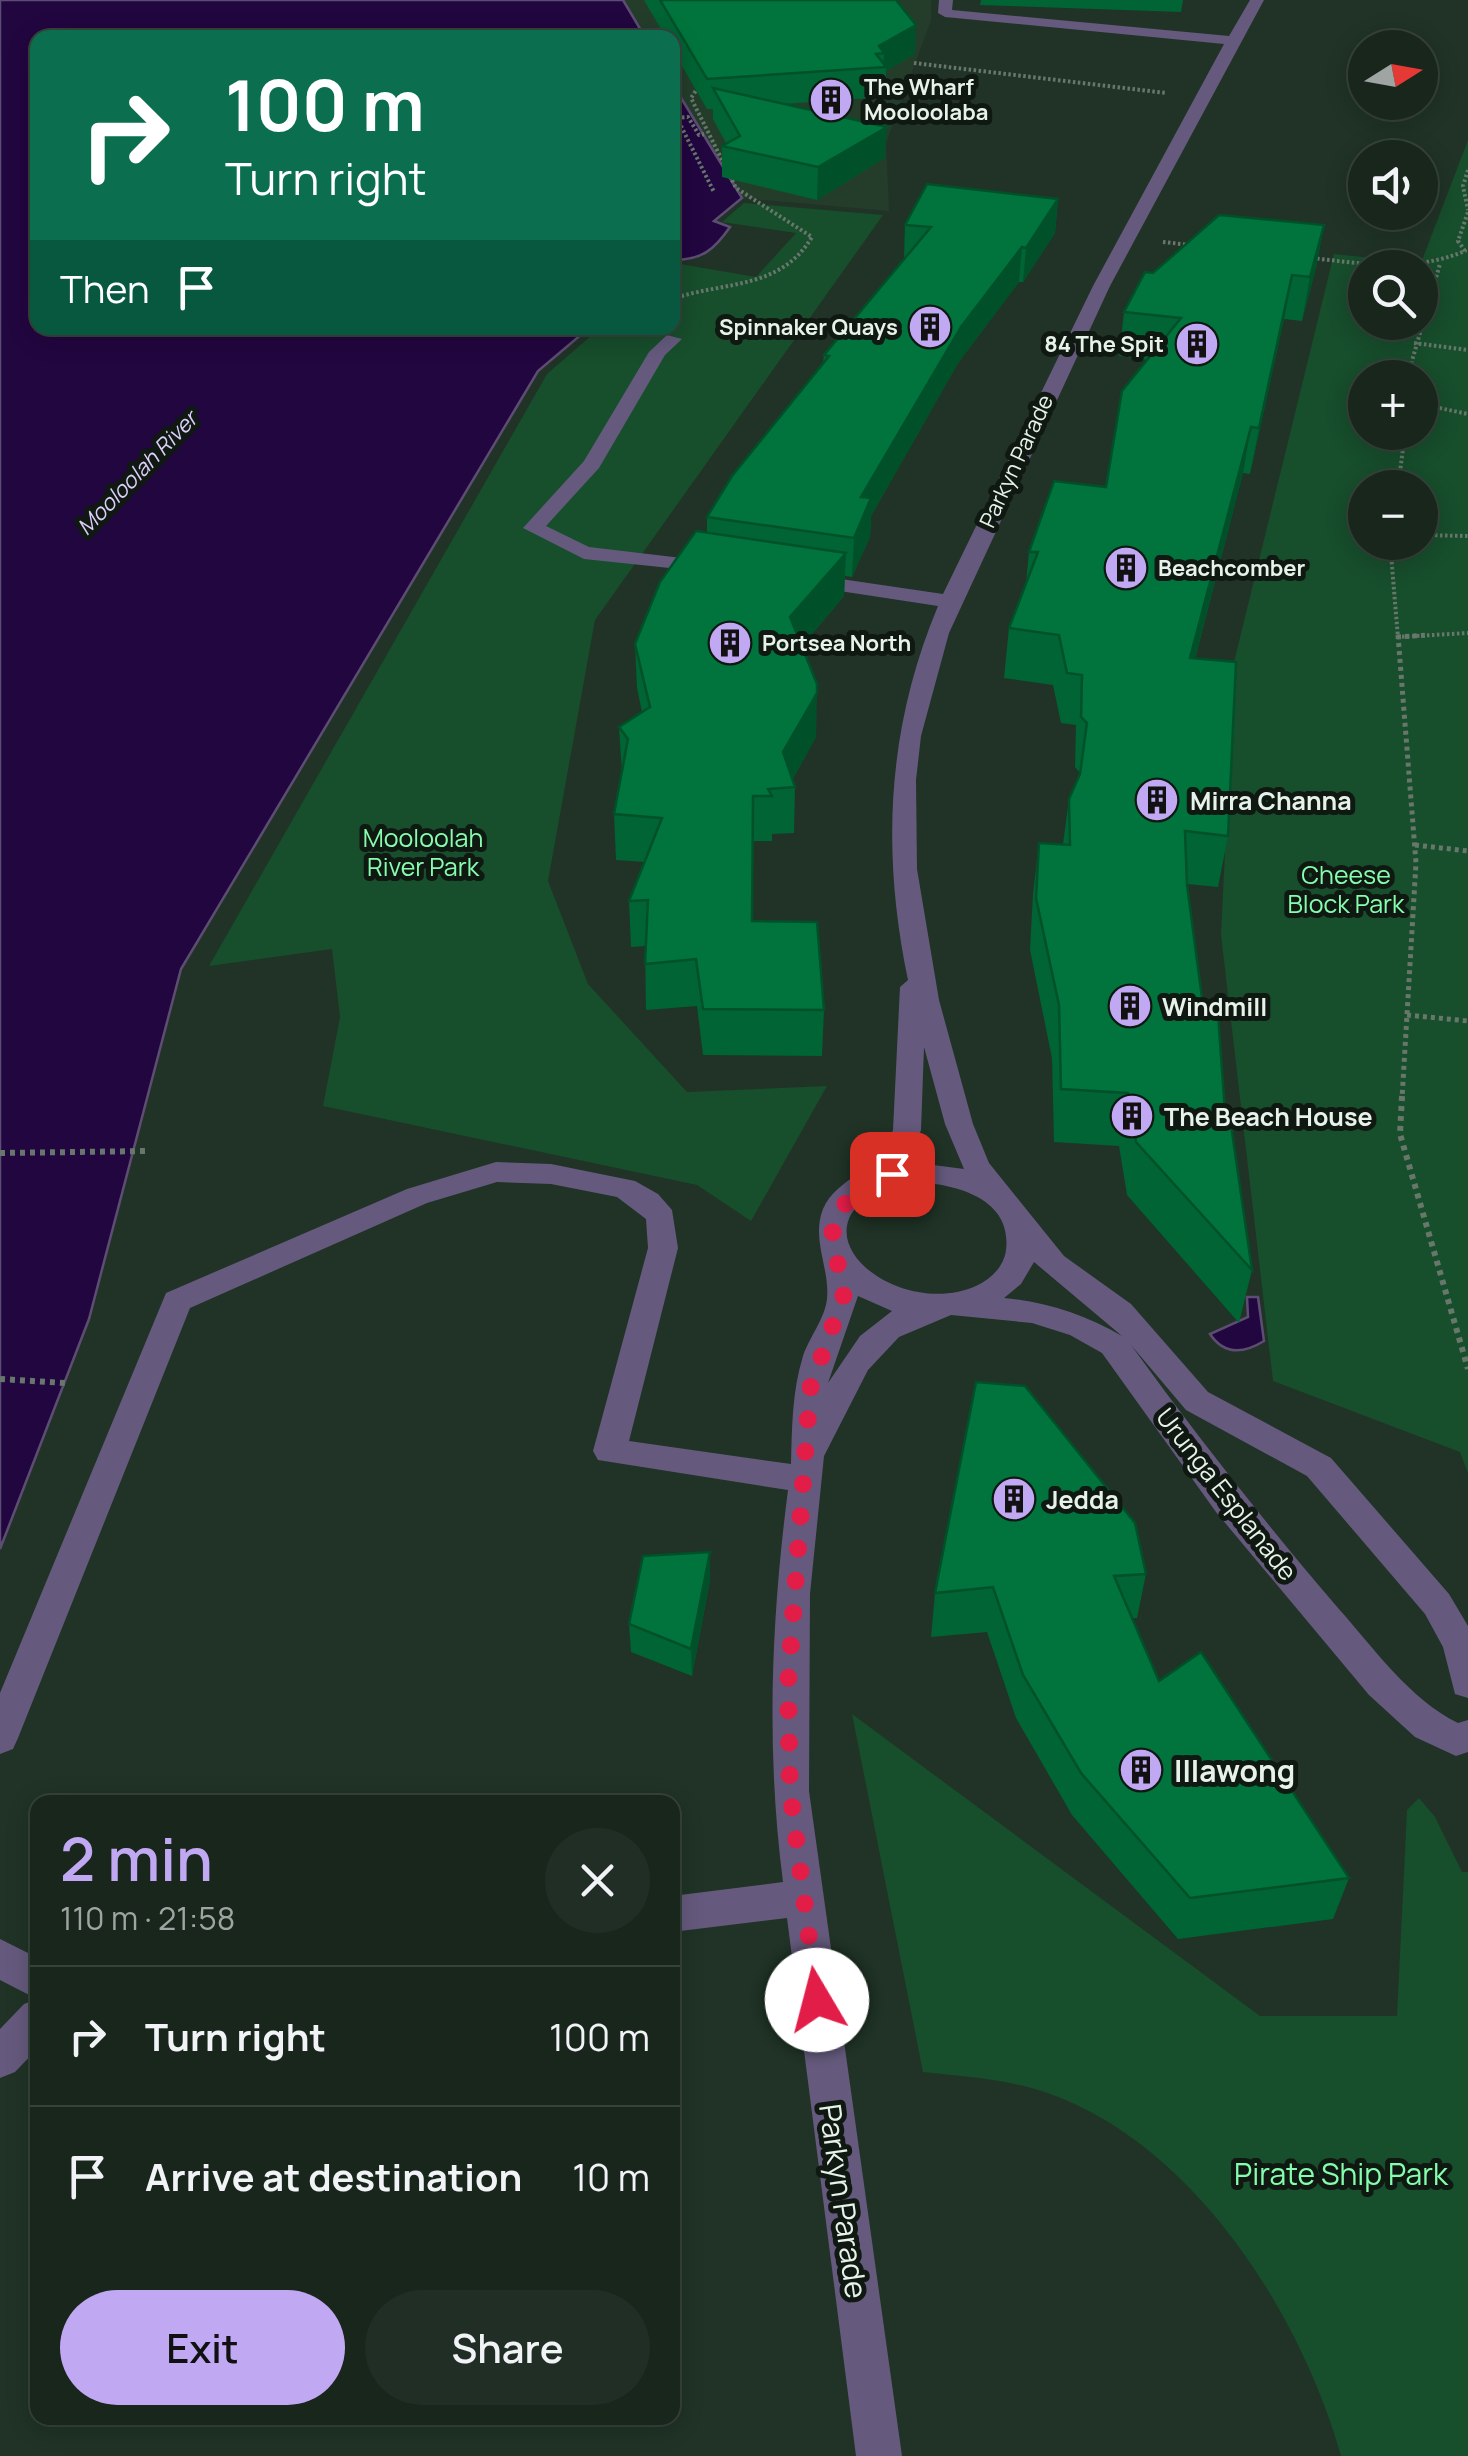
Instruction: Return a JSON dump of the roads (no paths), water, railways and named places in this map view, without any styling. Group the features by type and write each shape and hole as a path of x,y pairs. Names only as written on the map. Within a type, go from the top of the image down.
{"street":[{"name":"Parkyn Parade","path":"868,1183 899,1156 907,1130 914,959 906,896 904,796 918,694 950,601 1122,241 1257,0"},
{"path":"946,6 1233,41"},
{"path":"673,339 658,352 592,464 533,528 584,553 739,570"},
{"path":"776,575 950,601"},
{"name":"Parkyn Parade","path":"914,959 976,1164 1007,1209"},
{"path":"933,1171 973,1182 1007,1209 1022,1254 1010,1276 989,1294 946,1306 879,1296 854,1280 838,1258 832,1236 836,1214 848,1196 868,1183 905,1172 933,1171"},
{"path":"0,1738 177,1301 417,1196 496,1172 570,1177 625,1188 648,1202 662,1218 664,1248 610,1451 806,1473"},
{"name":"Urunga Esplanade","path":"1007,1209 1053,1264 1120,1312 1197,1400 1241,1427 1293,1448 1319,1467 1437,1604 1460,1646 1468,1683"},
{"name":"Parkyn Parade","path":"838,1258 844,1294 812,1374 792,1594 788,1684 790,1790 879,2456"},
{"name":"Parkyn Parade","path":"806,1473 837,1392 860,1357 894,1324 946,1306"},
{"name":"Urunga Esplanade","path":"946,1306 1033,1312 1113,1344 1228,1504 1382,1684 1428,1726 1456,1740 1468,1736"},
{"path":"680,1913 803,1898"},
{"path":"0,1958 30,1975"},
{"path":"0,2058 30,2026"}],"water":[{"name":"Mooloolah River","path":"0,0 623,0 641,30 30,30 30,335 581,335 538,371 181,969 89,1319 0,1549"},
{"path":"680,96 742,198 714,221 730,227 713,248 680,259"},
{"path":"1247,1297 1258,1297 1264,1341 1241,1350 1221,1346 1210,1334 1248,1317"}],"place":[{"name":"The Wharf Mooloolaba","path":"831,100"},
{"name":"Spinnaker Quays","path":"930,327"},
{"name":"84 The Spit","path":"1197,344"},
{"name":"Beachcomber","path":"1126,568"},
{"name":"Portsea North","path":"730,643"},
{"name":"Mirra Channa","path":"1157,800"},
{"name":"Windmill","path":"1130,1006"},
{"name":"The Beach House","path":"1132,1116"},
{"name":"Jedda","path":"1014,1499"},
{"name":"Illawong","path":"1141,1770"}],"park label":[{"name":"Mooloolah River Park","path":"423,852"},
{"name":"Cheese Block Park","path":"1346,888"},
{"name":"Pirate Ship Park","path":"1341,2173"}]}
